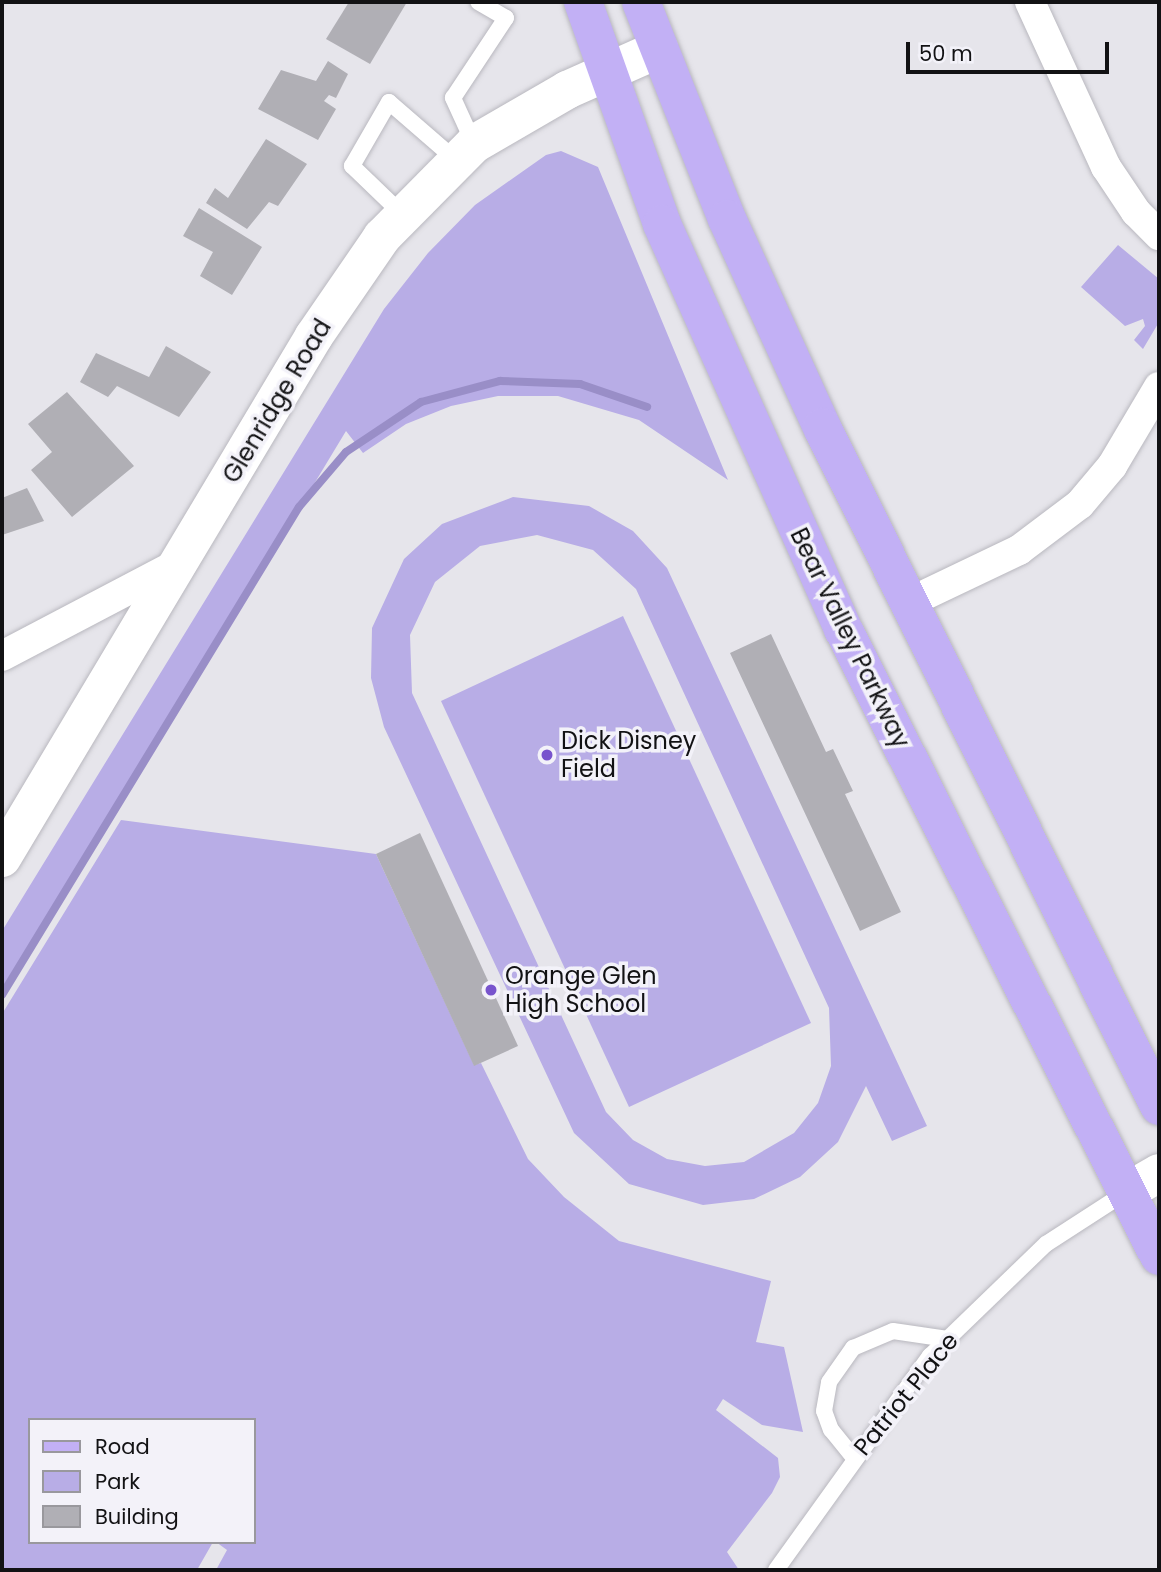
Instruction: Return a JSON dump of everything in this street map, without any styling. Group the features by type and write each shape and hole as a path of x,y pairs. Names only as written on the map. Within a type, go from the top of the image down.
{"main road":[{"name":"Bear Valley Parkway","path":"583,2 604,71 662,224 843,629 1143,1182 1159,1256"},
{"path":"641,2 727,219 910,602 1159,1106"}],"street":[{"path":"1030,2 1106,167 1136,212 1159,235"},
{"name":"Glenridge Road","path":"2,858 314,335 382,237 466,152 604,71 659,49"},
{"path":"910,602 1019,550 1080,504 1112,466 1159,387"},
{"path":"2,656 180,563"}],"lane":[{"path":"466,152 453,97 506,18 478,2"},
{"path":"404,215 352,166 389,102 466,152"},
{"name":"Patriot Place","path":"776,1570 854,1458 947,1339 1046,1244 1143,1182"},
{"path":"854,1458 831,1430 824,1411 829,1382 853,1348 893,1331 947,1339"}],"green space":[{"path":"561,151 598,167 728,480 639,420 558,396 498,396 451,406 406,424 363,453 346,431 2,1001 2,931 384,309 428,253 475,205 546,155"},
{"path":"1118,245 1159,279 1159,322 1143,349 1134,340 1145,326 1143,319 1125,326 1081,287"},
{"path":"513,497 589,506 633,531 667,568 927,1126 892,1141 866,1086 838,1142 800,1177 754,1199 703,1205 629,1184 574,1133 384,727 371,678 372,628 404,559 442,524","holes":["537,535 593,550 636,589 829,1008 831,1066 818,1103 794,1133 744,1162 705,1166 667,1159 633,1140 606,1112 412,693 410,635 435,582 480,546"]},
{"path":"623,616 811,1023 629,1107 441,701"},
{"path":"121,820 376,854 474,1065 481,1063 528,1159 564,1197 619,1241 771,1281 756,1342 784,1347 803,1432 762,1425 723,1399 716,1410 778,1458 780,1477 772,1493 727,1552 739,1570 216,1570 227,1550 219,1544 256,1544 256,1418 28,1418 28,1544 212,1544 197,1570 2,1570 2,1014"}],"building":[{"path":"349,2 407,2 370,64 326,39"},
{"path":"328,61 348,74 336,98 329,95 324,101 336,109 318,140 258,109 281,70 316,81"},
{"path":"266,139 307,164 278,206 269,202 247,229 206,203 215,188 228,198"},
{"path":"199,208 262,247 232,295 200,276 213,252 183,236"},
{"path":"166,346 211,372 179,417 117,386 108,397 80,382 96,353 149,377"},
{"path":"67,392 134,466 72,517 31,470 52,452 28,424"},
{"path":"27,488 44,521 2,535 2,498"},
{"path":"771,634 826,752 833,749 853,791 845,794 901,912 860,931 730,653"},
{"path":"420,833 518,1046 474,1066 376,854"}],"waterway":[{"path":"2,995 299,507 346,452 421,402 500,381 580,384 647,407"}],"place":[{"name":"Dick Disney Field","path":"547,755"},
{"name":"Orange Glen High School","path":"491,990"}]}
